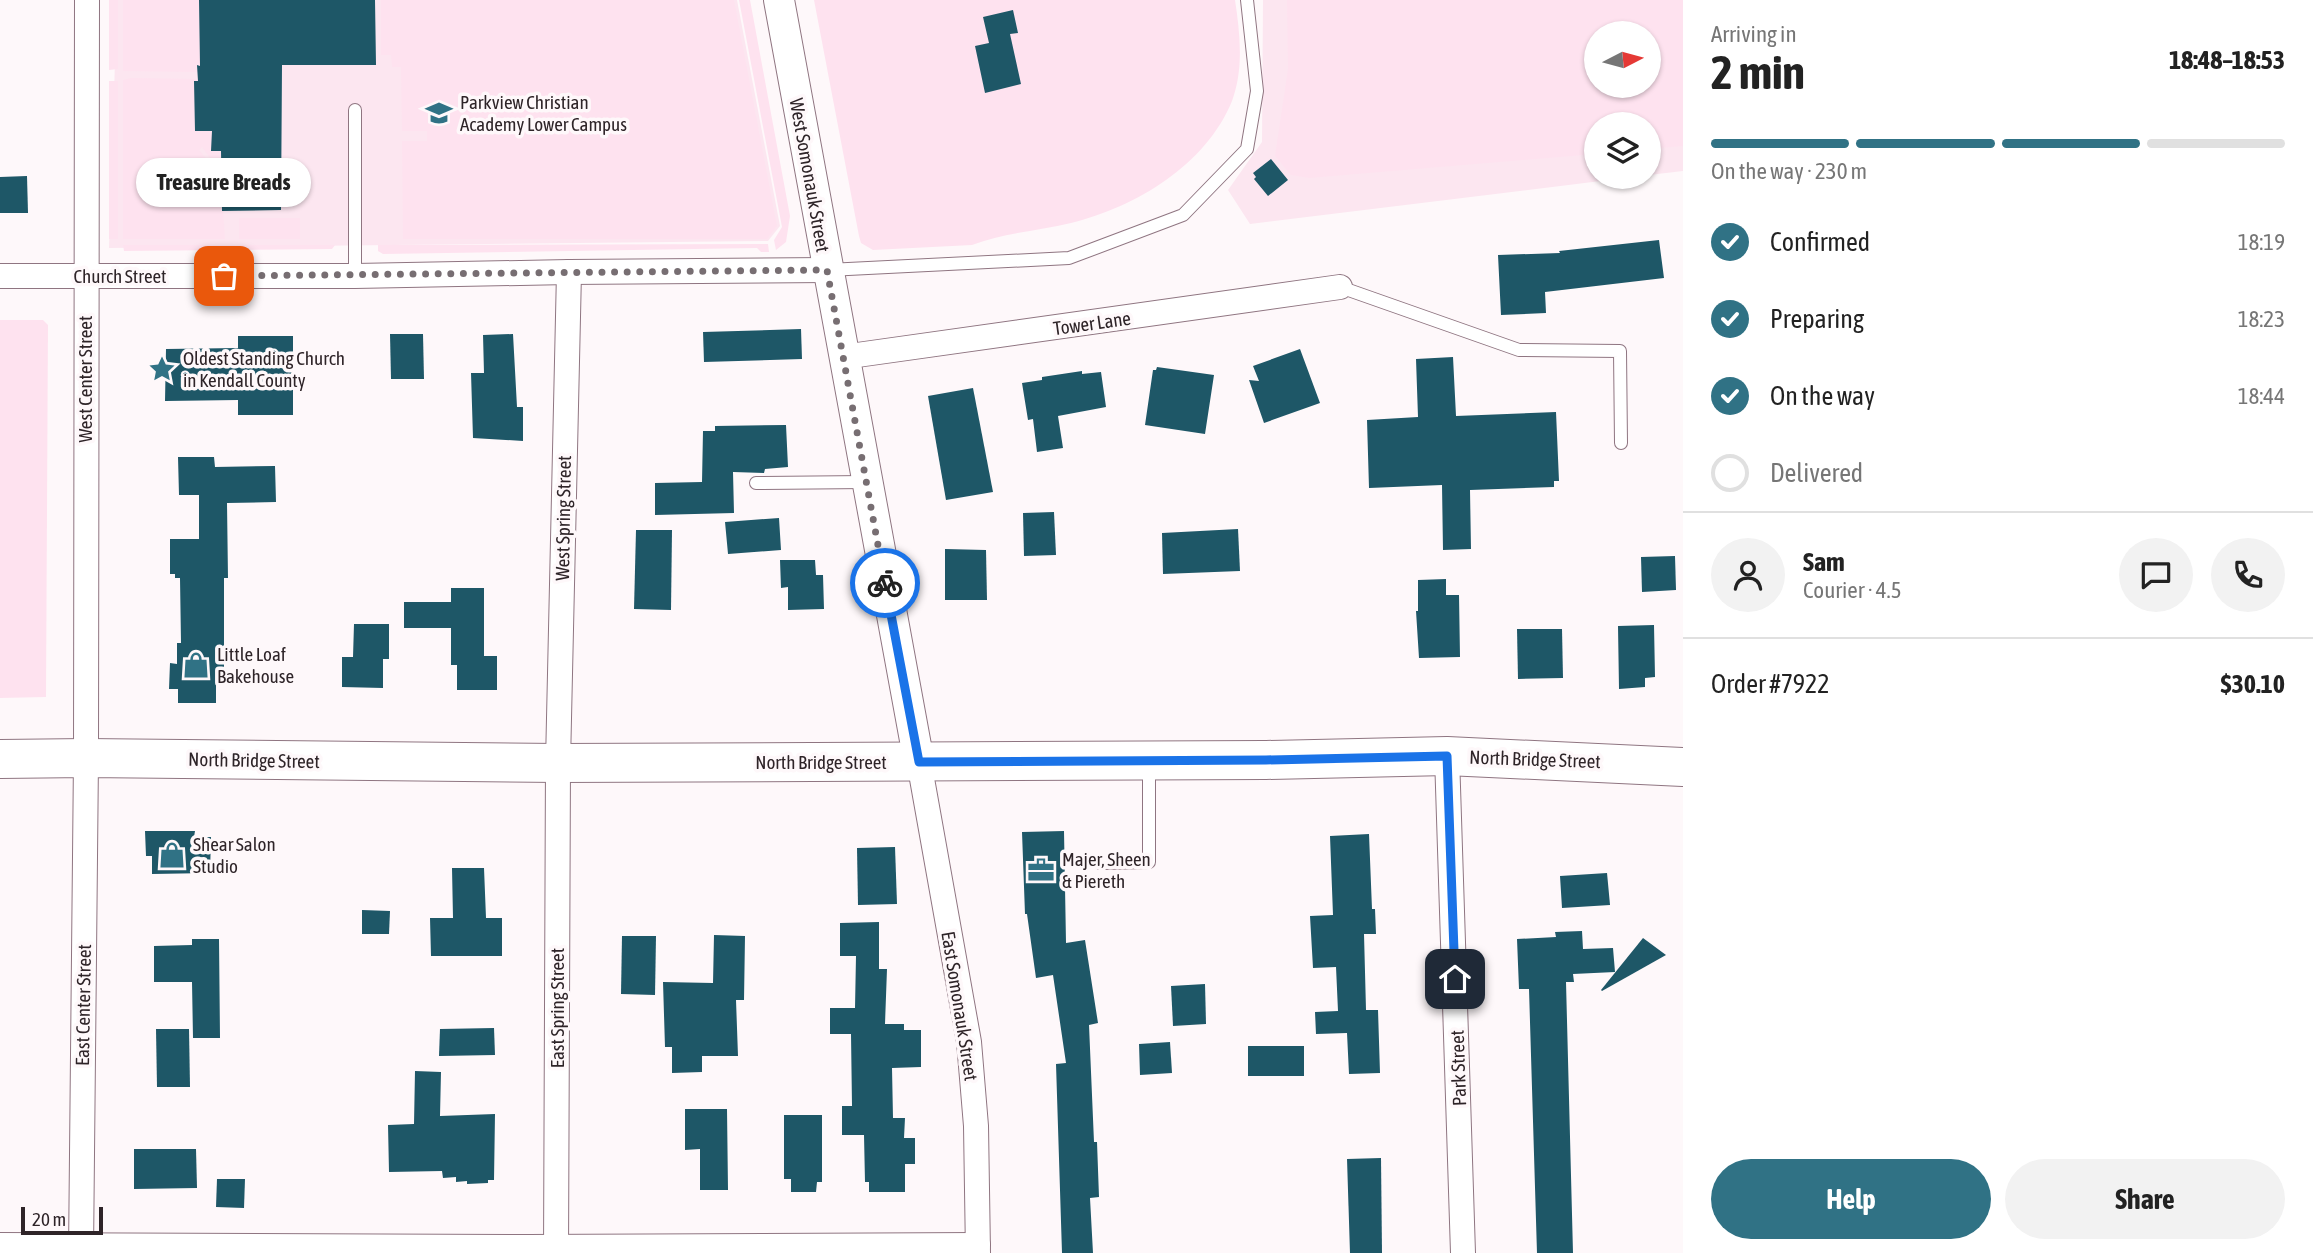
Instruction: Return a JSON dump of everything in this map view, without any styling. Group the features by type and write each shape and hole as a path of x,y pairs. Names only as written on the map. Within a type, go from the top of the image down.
{"highway":[{"name":"North Bridge Street","path":"0,759 558,764 1266,760 1447,756 1683,767"}],"street":[{"name":"West Center Street","path":"86,758 87,0"},
{"name":"West Somonauk Street","path":"779,0 919,762"},
{"name":"Church Street","path":"0,276 355,276 827,270"},
{"name":"West Spring Street","path":"558,764 569,272"},
{"name":"Tower Lane","path":"844,357 1340,287"},
{"name":"Park Street","path":"1447,756 1463,1253"},
{"name":"East Center Street","path":"81,1249 86,758"},
{"name":"East Somonauk Street","path":"919,762 969,1042 976,1126 978,1249"},
{"name":"East Spring Street","path":"555,1250 558,764"},
{"path":"0,1245 81,1249 978,1249"}],"lane":[{"path":"827,270 1069,258 1183,215 1247,149 1257,91 1247,0"},
{"path":"355,110 355,276"},
{"path":"1340,287 1520,350 1620,351 1621,443"},
{"path":"756,483 867,482"},
{"path":"1100,863 1149,862 1149,760"}],"shaded area":[{"path":"109,0 118,0 118,69 109,70"},
{"name":"Parkview Christian Academy Lower Campus","path":"117,0 737,0 780,226 768,241 109,248"},
{"path":"123,0 199,0 198,72 123,71"},
{"path":"381,0 734,0 777,226 767,239 403,239 402,141 427,141 427,131 402,131 401,67 392,67 391,55 381,55"},
{"path":"739,0 750,0 790,216 786,242 776,250 774,240 782,227"},
{"path":"814,0 1235,0 1240,64 1236,89 1220,124 1187,164 1144,194 1120,206 1071,223 972,245 873,250 861,243 859,236"},
{"path":"1263,0 1683,0 1683,171 1661,174 1661,112 1584,112 1584,183 1250,224 1228,190 1262,142"},
{"path":"1287,0 1683,0 1683,146 1661,148 1661,112 1584,112 1584,155 1309,178 1291,175 1275,156 1288,69"},
{"path":"198,79 194,82 195,131 212,131 221,151 222,173 219,170 221,162 218,158 211,159 202,147 199,150 221,181 225,239 123,239 123,80"},
{"path":"109,81 118,81 118,239 109,239"},
{"path":"239,218 300,218 300,239 239,239"},
{"path":"768,244 769,252 761,252 757,248 383,254 378,251 378,245"},
{"path":"123,245 335,245 332,249 124,251"},
{"path":"0,320 43,320 48,325 46,697 0,698"}],"building":[{"path":"199,0 375,0 376,65 282,65 281,210 222,211 221,151 211,151 212,131 195,131 194,81 198,81 197,65 200,66"},
{"path":"1013,10 1018,33 1010,34 1021,84 985,93 975,46 989,43 983,17"},
{"path":"1271,159 1288,180 1268,196 1254,179 1256,177 1253,173"},
{"path":"27,176 28,213 0,213 0,177"},
{"path":"1659,240 1664,278 1545,292 1546,313 1501,315 1498,255 1560,253 1559,251"},
{"path":"801,329 802,359 704,362 703,332"},
{"path":"390,334 423,334 424,379 391,379"},
{"path":"513,334 517,407 523,407 523,441 473,438 471,373 484,373 483,335"},
{"path":"238,336 293,336 293,415 238,415 238,400 165,401 166,349 238,348"},
{"path":"1300,349 1320,403 1264,423 1249,380 1259,381 1253,366"},
{"path":"1453,357 1456,416 1556,412 1559,481 1554,481 1554,487 1470,490 1471,549 1443,550 1442,485 1369,488 1367,420 1418,417 1416,359"},
{"path":"1157,367 1214,375 1205,434 1145,425 1153,370"},
{"path":"1082,371 1082,374 1101,372 1106,407 1058,416 1063,448 1037,452 1033,419 1028,420 1022,383"},
{"path":"973,388 993,492 946,500 928,396"},
{"path":"786,425 788,467 765,469 764,473 733,472 734,513 655,515 655,483 702,482 703,431 715,431 715,426"},
{"path":"178,457 214,457 215,467 275,466 276,502 227,503 228,578 224,578 224,670 216,670 216,703 178,703 178,689 169,689 170,663 177,664 177,643 181,643 180,578 170,574 170,539 199,539 199,495 179,495"},
{"path":"1054,512 1056,555 1024,556 1023,513"},
{"path":"779,518 781,550 728,554 725,522"},
{"path":"1238,529 1240,571 1163,574 1162,533"},
{"path":"636,530 672,530 671,610 634,609"},
{"path":"945,549 986,550 987,600 945,600"},
{"path":"1675,556 1676,590 1642,592 1641,557"},
{"path":"780,560 815,560 816,575 823,575 824,609 788,610 788,587 781,588"},
{"path":"1446,579 1446,595 1459,595 1460,657 1419,658 1416,611 1418,580"},
{"path":"451,588 484,588 484,656 497,656 497,690 457,690 457,665 451,665 451,628 404,628 404,602 451,602"},
{"path":"354,624 389,624 389,659 383,659 383,688 342,687 342,657 353,657"},
{"path":"1654,625 1655,677 1645,678 1645,687 1619,689 1618,626"},
{"path":"1517,629 1562,629 1563,678 1518,679"},
{"path":"145,831 195,831 194,837 211,837 210,873 152,874 152,856 146,856"},
{"path":"1064,831 1066,943 1085,940 1098,1023 1089,1025 1099,1197 1090,1198 1093,1253 1062,1253 1056,1064 1066,1063 1053,975 1036,978 1025,914 1022,832"},
{"path":"1369,834 1372,909 1375,909 1376,934 1364,934 1366,1010 1378,1010 1380,1073 1349,1074 1347,1033 1316,1034 1315,1012 1338,1011 1336,967 1313,968 1310,916 1333,915 1330,836"},
{"path":"895,847 897,904 858,905 857,848"},
{"path":"452,868 484,868 486,918 502,918 502,956 431,956 430,918 453,918"},
{"path":"1607,873 1610,905 1562,908 1560,876"},
{"path":"362,910 390,911 389,934 362,934"},
{"path":"879,922 879,969 887,969 885,1024 904,1024 904,1030 921,1030 921,1067 892,1068 893,1118 905,1118 904,1138 915,1138 915,1164 905,1164 905,1192 869,1192 869,1182 865,1182 864,1135 842,1135 842,1106 852,1106 851,1034 830,1034 830,1008 855,1008 856,956 840,956 840,923"},
{"path":"1582,931 1583,949 1613,948 1615,972 1573,974 1574,982 1566,982 1573,1253 1537,1253 1529,989 1519,989 1517,939 1556,937 1555,932"},
{"path":"714,935 745,936 744,1000 736,1000 738,1056 702,1056 702,1072 672,1073 672,1047 665,1047 663,982 713,983"},
{"path":"622,936 656,936 655,995 621,994"},
{"path":"1643,938 1666,955 1602,991 1601,990"},
{"path":"192,939 219,939 220,1038 193,1038 192,982 154,982 154,946 192,945"},
{"path":"1205,984 1206,1024 1173,1026 1171,986"},
{"path":"494,1028 495,1055 439,1056 440,1029"},
{"path":"156,1029 189,1029 190,1087 157,1087"},
{"path":"1170,1042 1172,1073 1140,1075 1139,1044"},
{"path":"1248,1046 1304,1046 1304,1076 1248,1076"},
{"path":"415,1071 441,1072 440,1116 495,1114 494,1180 467,1184 467,1181 456,1182 456,1177 443,1178 442,1171 389,1172 388,1125 414,1124"},
{"path":"685,1109 727,1109 728,1190 700,1190 700,1149 685,1150"},
{"path":"784,1115 822,1115 822,1182 817,1182 816,1192 791,1192 791,1179 784,1179"},
{"path":"134,1149 196,1149 197,1188 134,1189"},
{"path":"1381,1158 1382,1253 1350,1253 1347,1159"},
{"path":"217,1179 245,1179 244,1208 216,1207"}],"way so far":[{"path":"224,276 827,270 885,583"}],"place":[{"name":"Parkview Christian Academy Lower Campus","path":"439,113"},
{"name":"Treasure Breads","path":"224,276"},
{"name":"Oldest Standing Church in Kendall County","path":"162,369"},
{"name":"Little Loaf Bakehouse","path":"196,665"},
{"name":"Shear Salon Studio","path":"172,855"},
{"name":"Majer, Sheen & Piereth","path":"1041,870"}],"route":[{"path":"885,583 919,762 1447,756 1455,979"}]}
